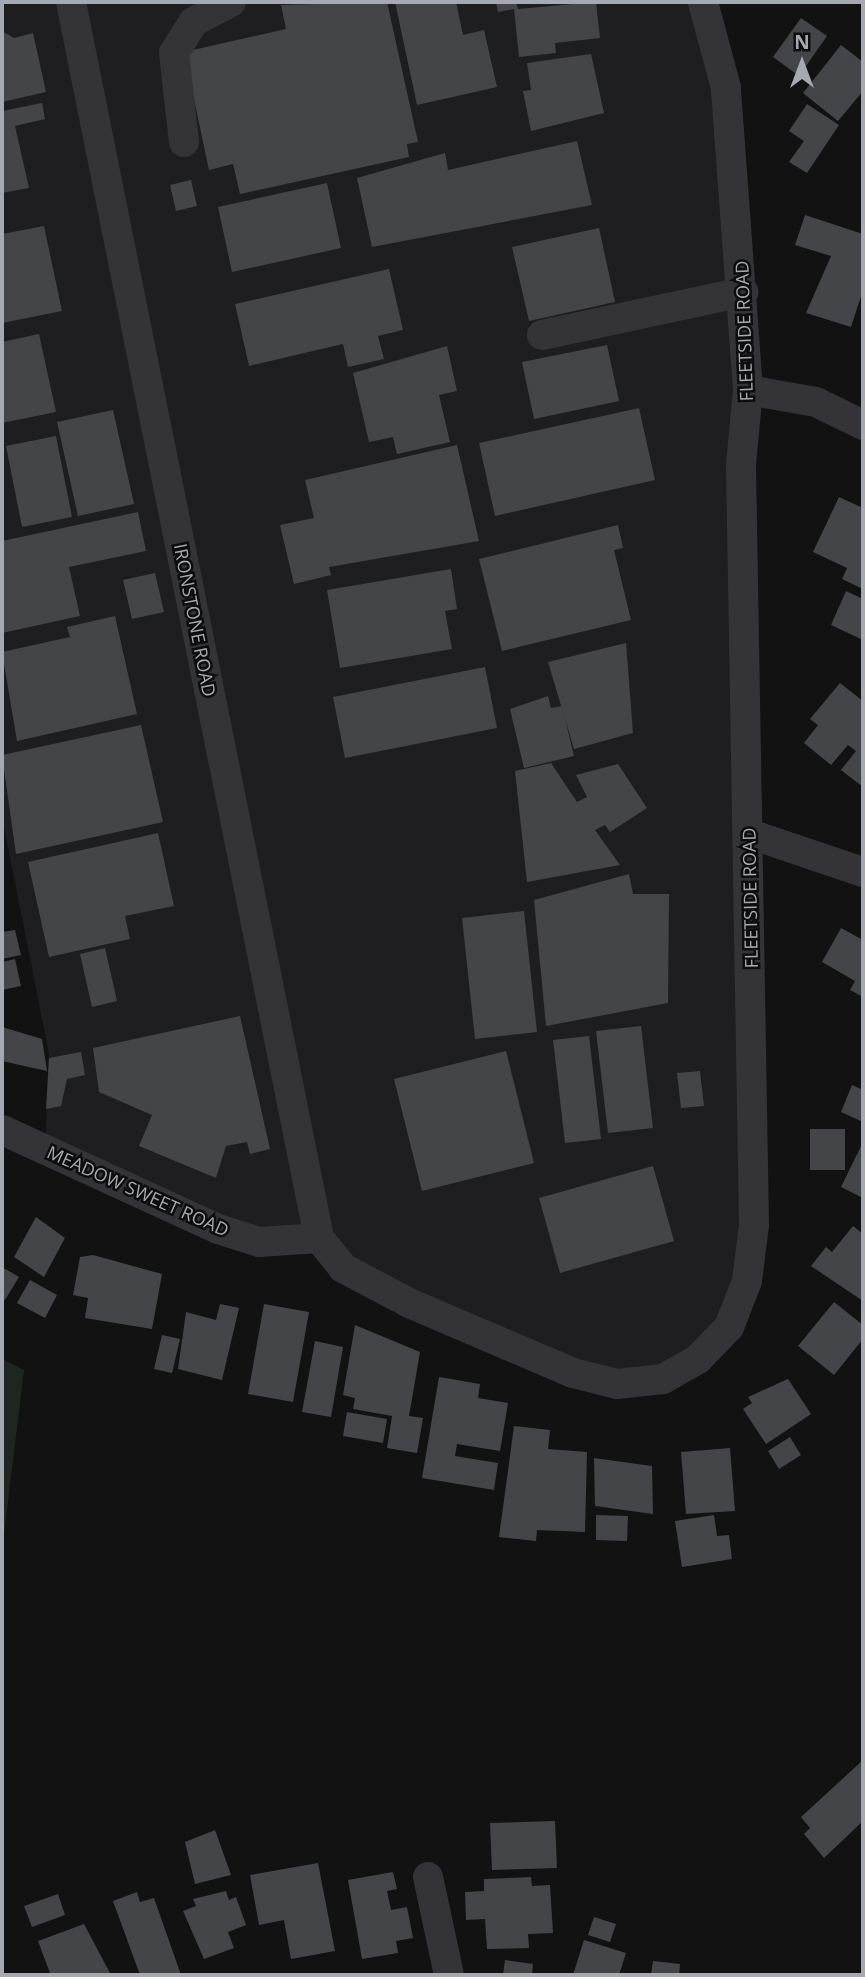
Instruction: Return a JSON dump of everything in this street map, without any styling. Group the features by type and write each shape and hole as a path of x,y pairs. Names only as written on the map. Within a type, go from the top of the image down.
{"street":[{"name":"IRONSTONE ROAD","path":"71,2 319,1238"},
{"path":"184,142 174,53 193,22 230,2"},
{"name":"FLEETSIDE ROAD","path":"319,1238 343,1268 573,1373 617,1384 663,1379 698,1359 729,1327 747,1281 754,1224 750,834 741,464 748,390 743,292 726,88 703,2"},
{"path":"542,335 743,292"},
{"path":"748,390 816,402 863,425"},
{"path":"750,834 863,872"},
{"name":"MEADOW SWEET ROAD","path":"2,1130 218,1229 259,1242 319,1238"},
{"path":"428,1877 449,1975"}],"shaded area":[{"path":"2,2 706,2 729,92 748,1284 698,1361 572,1375 319,1239 258,1243 45,1151 49,1054 2,817"},
{"path":"2,1359 24,1370 2,1551"}],"building":[{"path":"387,2 418,142 407,144 409,157 240,194 233,164 209,170 184,52 286,29 281,5"},
{"path":"395,2 456,2 463,35 484,30 497,87 417,105"},
{"path":"496,2 516,2 518,9 596,2 600,38 555,43 556,53 519,57 514,9 498,12"},
{"path":"801,18 827,36 799,76 773,57"},
{"path":"2,31 14,38 33,33 46,92 2,102"},
{"path":"841,45 863,62 863,91 838,121 803,93"},
{"path":"591,54 604,113 531,131 523,91 531,90 527,63"},
{"path":"42,103 45,119 15,126 29,188 2,193 2,111"},
{"path":"807,104 839,125 807,173 789,162 804,141 789,131"},
{"path":"577,141 592,205 372,247 357,178 445,153 448,170"},
{"path":"191,180 197,206 176,211 170,185"},
{"path":"327,183 341,248 232,272 218,207"},
{"path":"805,215 863,234 863,290 851,327 806,313 831,256 795,245"},
{"path":"44,226 62,311 2,323 2,234"},
{"path":"599,228 615,302 529,321 512,247"},
{"path":"389,269 403,330 378,336 384,359 348,367 343,344 249,366 235,304"},
{"path":"39,334 56,412 2,423 2,342"},
{"path":"607,345 619,401 534,419 522,362"},
{"path":"447,346 457,391 439,395 450,442 397,454 393,437 369,442 353,373"},
{"path":"639,408 655,480 495,516 479,443"},
{"path":"113,410 134,504 78,516 57,422"},
{"path":"56,436 72,517 22,527 6,446"},
{"path":"457,445 479,541 329,567 331,575 294,584 280,525 314,518 305,480"},
{"path":"839,497 863,508 863,589 842,579 847,568 813,552"},
{"path":"138,512 146,551 69,567 80,616 2,633 2,541"},
{"path":"618,525 623,548 614,550 631,620 502,651 479,559"},
{"path":"451,569 457,609 445,611 452,649 340,668 327,590"},
{"path":"155,573 164,612 132,619 123,580"},
{"path":"846,591 863,599 863,640 831,625"},
{"path":"115,616 137,714 17,741 2,652 70,637 67,627"},
{"path":"626,643 633,733 574,749 548,662"},
{"path":"485,667 497,728 345,758 333,697"},
{"path":"840,683 863,701 863,787 841,770 856,751 848,745 831,765 804,743 818,725 810,719"},
{"path":"548,696 551,708 562,706 574,756 524,768 510,709"},
{"path":"141,725 163,822 16,854 2,755"},
{"path":"551,763 577,802 587,797 576,775 618,764 647,808 610,832 605,825 595,830 620,865 527,882 515,771"},
{"path":"158,833 174,906 125,916 130,939 49,957 28,862"},
{"path":"629,874 633,894 669,894 668,1003 546,1026 534,900"},
{"path":"524,911 537,1032 475,1039 462,918"},
{"path":"841,928 863,940 863,997 850,990 855,981 822,962"},
{"path":"15,930 21,955 2,959 2,932"},
{"path":"105,948 117,1001 92,1007 80,954"},
{"path":"15,959 21,986 2,990 2,962"},
{"path":"240,1016 270,1149 250,1154 247,1142 226,1146 216,1178 139,1146 152,1115 99,1092 93,1048"},
{"path":"641,1026 653,1128 608,1133 596,1031"},
{"path":"2,1027 42,1039 47,1071 2,1061"},
{"path":"589,1036 601,1139 565,1143 553,1040"},
{"path":"506,1051 534,1163 422,1191 394,1079"},
{"path":"81,1052 85,1075 67,1079 61,1106 46,1109 49,1058"},
{"path":"700,1071 704,1106 681,1108 677,1073"},
{"path":"852,1085 863,1090 863,1122 841,1112"},
{"path":"810,1129 845,1129 845,1170 810,1170"},
{"path":"863,1142 863,1198 841,1187"},
{"path":"653,1166 674,1241 560,1273 539,1198"},
{"path":"36,1217 65,1238 44,1277 14,1257"},
{"path":"853,1226 863,1234 863,1301 811,1266 826,1247 832,1252"},
{"path":"93,1255 162,1274 152,1329 85,1318 88,1298 73,1295 80,1257"},
{"path":"2,1267 19,1277 5,1300 2,1298"},
{"path":"30,1280 57,1295 45,1318 17,1303"},
{"path":"834,1302 863,1325 863,1339 834,1375 798,1346"},
{"path":"220,1304 239,1308 222,1380 178,1369 186,1312 216,1320"},
{"path":"264,1304 309,1312 293,1402 248,1394"},
{"path":"355,1325 420,1352 409,1416 423,1418 417,1453 387,1448 392,1416 353,1409 355,1398 343,1395"},
{"path":"162,1335 180,1339 172,1373 154,1369"},
{"path":"315,1341 343,1347 331,1417 302,1412"},
{"path":"439,1377 480,1384 478,1398 508,1403 500,1451 457,1444 455,1456 498,1463 494,1490 422,1478"},
{"path":"788,1379 811,1414 766,1444 743,1409 752,1403 748,1397"},
{"path":"347,1412 387,1419 383,1443 343,1436"},
{"path":"514,1426 550,1430 548,1449 587,1452 585,1532 537,1530 536,1541 499,1537"},
{"path":"790,1437 801,1455 779,1469 768,1451"},
{"path":"730,1448 735,1511 686,1514 681,1452"},
{"path":"594,1458 652,1466 653,1514 595,1506"},
{"path":"596,1515 628,1516 627,1541 596,1540"},
{"path":"714,1515 717,1536 729,1535 732,1559 682,1567 675,1521"},
{"path":"863,1760 863,1821 824,1858 804,1834 810,1828 801,1817"},
{"path":"555,1821 557,1868 492,1870 490,1823"},
{"path":"215,1830 231,1875 195,1884 185,1842"},
{"path":"318,1863 335,1951 291,1959 284,1920 259,1925 250,1875"},
{"path":"393,1872 397,1889 387,1891 391,1910 407,1907 413,1938 396,1941 398,1953 362,1959 348,1880"},
{"path":"531,1877 532,1886 550,1885 553,1933 528,1934 529,1948 487,1949 485,1919 466,1920 465,1892 484,1891 484,1879"},
{"path":"226,1891 229,1900 236,1897 246,1925 228,1932 234,1948 204,1959 183,1911 196,1906 193,1899"},
{"path":"137,1892 140,1902 154,1898 181,1975 140,1975 113,1901"},
{"path":"58,1894 65,1915 32,1927 24,1906"},
{"path":"594,1917 616,1924 610,1942 588,1935"},
{"path":"84,1924 111,1975 50,1973 38,1941"},
{"path":"584,1940 626,1953 619,1975 573,1975"},
{"path":"505,1960 533,1964 532,1975 503,1975"},
{"path":"653,1961 680,1964 679,1975 651,1975"}]}
